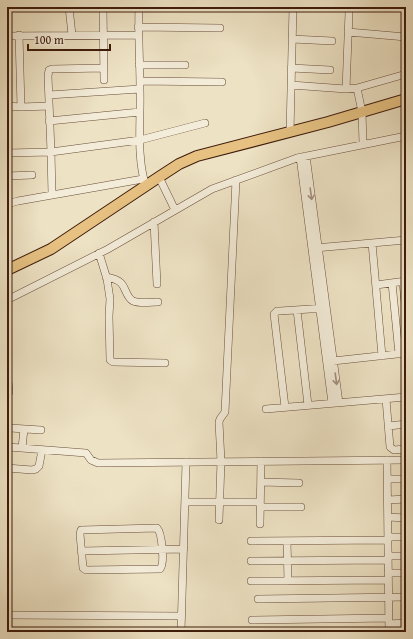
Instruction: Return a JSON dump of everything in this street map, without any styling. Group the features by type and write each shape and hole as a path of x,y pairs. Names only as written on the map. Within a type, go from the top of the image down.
{"highway":[{"path":"7,270 51,249 144,183 159,177 179,164 197,156 290,132 406,99"}],"street":[{"path":"69,7 72,35"},
{"path":"103,7 104,80"},
{"path":"7,204 18,200 144,183 140,140 138,35 139,7"},
{"path":"290,132 293,7"},
{"path":"346,89 348,7"},
{"path":"138,27 220,28"},
{"path":"348,32 406,37"},
{"path":"7,36 103,34 138,35"},
{"path":"19,35 20,106"},
{"path":"292,39 332,40"},
{"path":"139,65 185,65"},
{"path":"52,195 48,76 51,69 104,68"},
{"path":"291,68 330,70"},
{"path":"291,85 346,89 357,88 406,74"},
{"path":"140,80 222,82"},
{"path":"357,88 362,112 363,144"},
{"path":"49,95 140,89"},
{"path":"7,106 49,106"},
{"path":"49,122 140,112"},
{"path":"7,153 51,152 140,140 205,123"},
{"path":"7,300 99,253 212,190 236,180 303,156 406,136"},
{"path":"303,156 336,403"},
{"path":"7,176 32,175"},
{"path":"159,177 175,210"},
{"path":"219,520 221,461 219,422 225,412 236,180"},
{"path":"154,222 157,284"},
{"path":"315,248 406,240"},
{"path":"372,243 382,356"},
{"path":"99,253 106,277 110,299 110,360 113,362 128,363 165,362"},
{"path":"106,277 121,283 133,301 158,302"},
{"path":"376,285 404,282 406,314"},
{"path":"334,361 403,353 392,283"},
{"path":"285,407 274,314 277,311 323,309"},
{"path":"323,309 334,361 336,403"},
{"path":"297,310 308,405"},
{"path":"7,370 9,392"},
{"path":"266,409 406,397"},
{"path":"386,399 391,448 394,450 406,449"},
{"path":"389,426 406,424"},
{"path":"10,428 41,430"},
{"path":"22,448 24,429"},
{"path":"8,447 86,453 91,460 98,463 406,460"},
{"path":"7,468 36,469 39,466 42,450"},
{"path":"388,460 389,632"},
{"path":"260,524 261,461"},
{"path":"182,632 186,462"},
{"path":"388,479 406,479"},
{"path":"261,482 299,483"},
{"path":"388,500 406,499"},
{"path":"185,502 220,502 301,507"},
{"path":"388,518 406,518"},
{"path":"157,528 160,531 162,566 161,568 139,570 86,570 83,568 81,551 80,534 81,530 83,529 157,528"},
{"path":"251,541 406,537"},
{"path":"287,541 288,581"},
{"path":"81,551 184,549"},
{"path":"251,561 388,558 406,556"},
{"path":"251,581 388,577 406,573"},
{"path":"258,599 406,597"},
{"path":"7,615 182,616"},
{"path":"252,620 389,621 406,623"}]}
